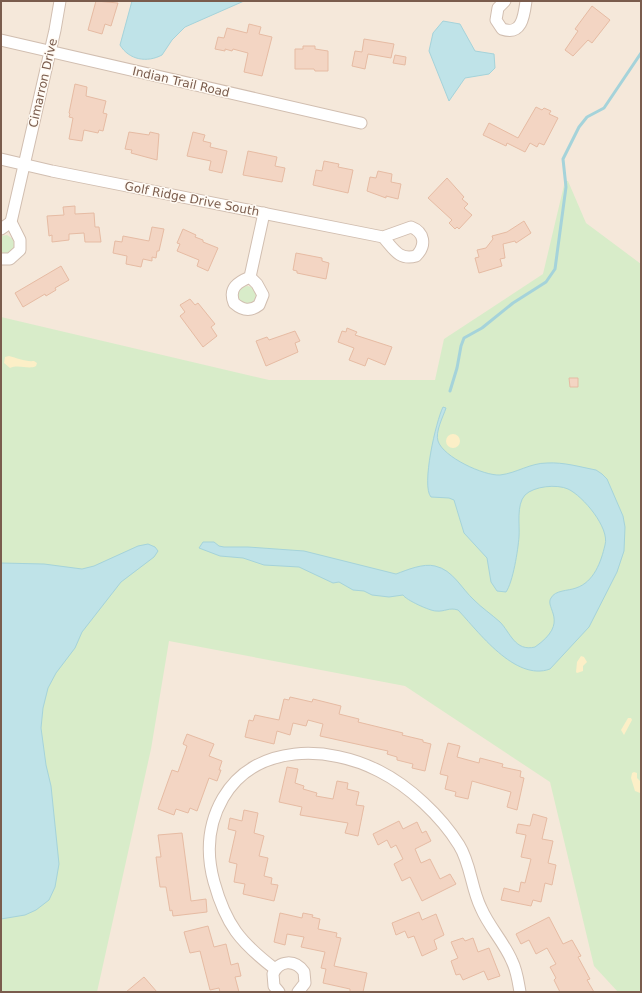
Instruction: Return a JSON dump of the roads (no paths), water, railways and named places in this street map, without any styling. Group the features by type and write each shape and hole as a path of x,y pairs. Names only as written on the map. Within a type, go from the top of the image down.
{"street":[{"name":"Cimarron Drive","path":"6,225 23,165 50,52 60,1"},
{"path":"505,1 498,8 496,20 502,29 511,31 516,30 522,23 526,1"},
{"name":"Indian Trail Road","path":"1,40 361,124"},
{"name":"Golf Ridge Drive South","path":"1,159 23,165 383,237"},
{"path":"250,277 264,213"},
{"path":"1,259 10,259 20,250 20,240 6,225"},
{"path":"275,969 246,945 228,922 212,872 209,838 220,803 229,789 242,776 264,762 276,757 308,752 353,761 379,770 408,789 448,831 464,854 481,908 513,962 520,992"},
{"path":"279,992 274,986 272,980 275,969 284,963 296,964 300,967 305,977 304,983 298,992"}],"water":[{"path":"132,1 244,1 185,27 172,40 162,55 150,59 139,59 128,54 120,45"},
{"path":"443,21 460,24 475,51 494,54 495,68 489,74 465,78 449,101 429,51 433,33"},
{"path":"443,407 446,408 438,429 438,441 441,447 456,459 475,469 500,475 541,463 566,464 596,470 607,479 623,516 625,527 624,551 617,572 589,627 550,669 537,671 524,668 511,662 498,652 458,610 452,609 433,611 413,602 403,595 389,597 372,595 364,591 353,590 339,582 333,583 299,567 264,565 243,558 220,556 199,548 203,542 214,542 219,546 224,547 304,551 396,574 420,566 435,566 452,575 480,606 504,626 518,644 522,647 535,647 546,638 552,630 554,617 550,602 553,595 555,593 573,589 582,585 588,581 596,571 605,545 603,530 588,505 568,489 552,486 529,492 522,499 520,504 518,543 515,566 511,581 506,592 497,591 491,582 487,558 464,533 454,500 449,498 431,497 428,491 429,467 433,439"},
{"path":"148,544 155,547 158,551 154,557 121,582 82,632 75,648 56,673 48,688 43,708 41,728 46,765 51,786 59,864 55,887 49,900 36,910 25,915 1,919 1,563 44,564 82,569 94,566 138,546"}],"waterway":[{"path":"450,391 464,338 482,328 513,303 546,282 555,269 566,187 563,159 579,127 587,117 604,108 641,53"}]}
